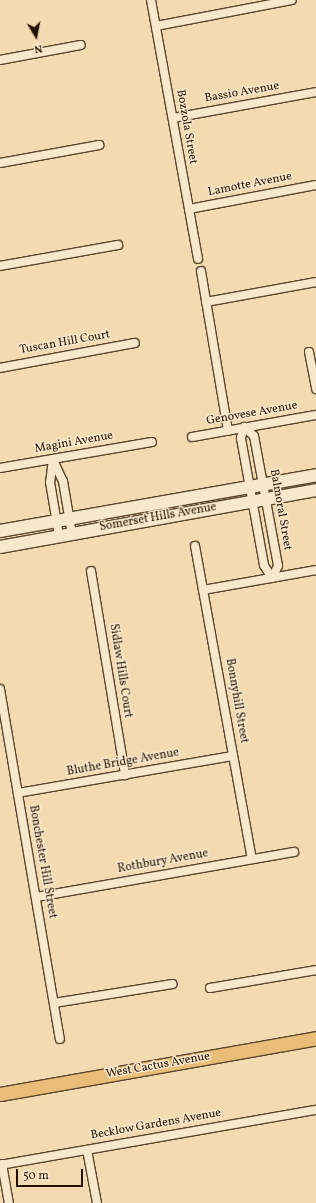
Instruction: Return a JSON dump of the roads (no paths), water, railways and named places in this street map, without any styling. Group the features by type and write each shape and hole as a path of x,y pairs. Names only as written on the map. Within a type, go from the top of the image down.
{"main road":[{"name":"Somerset Hills Avenue","path":"0,531 316,475"},
{"name":"Somerset Hills Avenue","path":"0,546 316,490"},
{"name":"West Cactus Avenue","path":"0,1094 316,1038"}],"street":[{"name":"Bozzola Street","path":"152,0 198,259"},
{"path":"156,26 292,0"},
{"path":"0,60 81,45"},
{"name":"Bassio Avenue","path":"173,118 316,92"},
{"path":"0,163 99,145"},
{"name":"Lamotte Avenue","path":"189,209 316,185"},
{"path":"0,266 118,245"},
{"path":"200,271 228,431"},
{"path":"206,302 316,282"},
{"name":"Tuscan Hill Court","path":"0,368 135,343"},
{"path":"309,352 315,374 316,389"},
{"name":"Genovese Avenue","path":"192,437 316,415"},
{"name":"Balmoral Street","path":"244,427 254,436 266,499 278,566 272,578 264,565 241,438 244,427"},
{"name":"Magini Avenue","path":"0,468 152,442"},
{"path":"53,459 63,481 72,534"},
{"path":"53,459 50,482 59,536"},
{"name":"Bonnyhill Street","path":"195,546 252,859"},
{"path":"203,590 316,570"},
{"name":"Sidlaw Hills Court","path":"91,572 125,775"},
{"name":"Bonchester Hill Street","path":"0,689 60,1039"},
{"name":"Bluthe Bridge Avenue","path":"18,793 233,756"},
{"name":"Rothbury Avenue","path":"36,897 294,852"},
{"path":"210,988 316,970"},
{"path":"54,1004 172,984"},
{"name":"Becklow Gardens Avenue","path":"1,1165 316,1110"},
{"path":"87,1150 96,1203"},
{"path":"1,1165 9,1203"}]}
